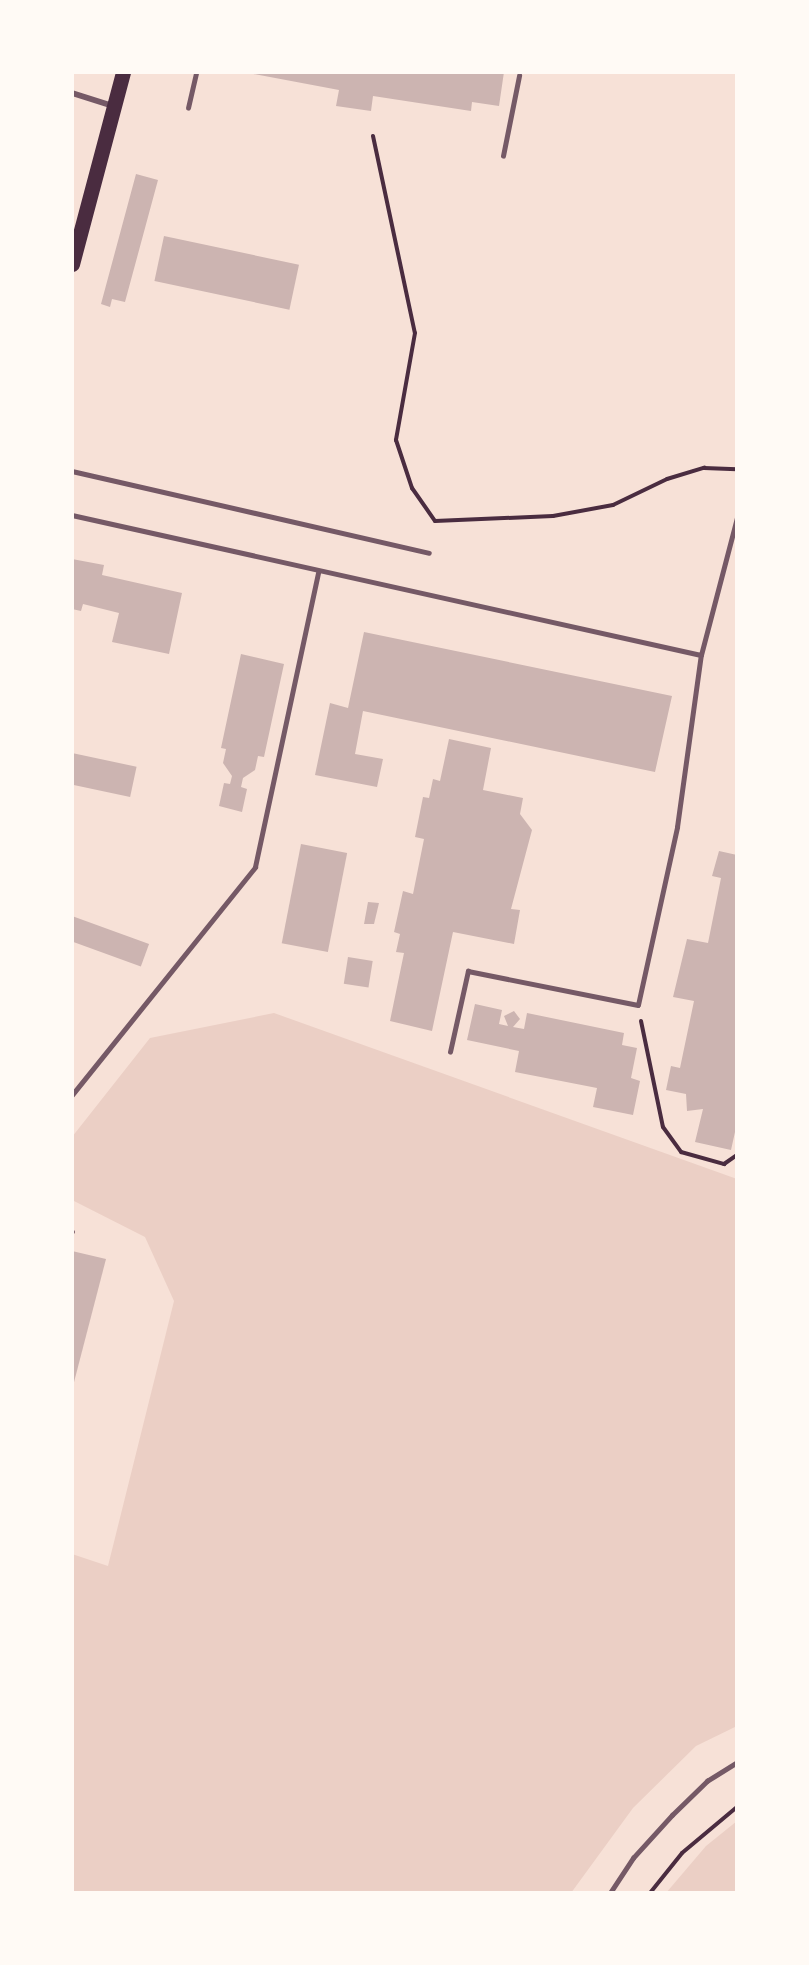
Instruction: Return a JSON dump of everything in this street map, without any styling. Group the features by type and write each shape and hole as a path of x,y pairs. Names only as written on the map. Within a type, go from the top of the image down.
{"main road":[{"path":"72,264 123,72"}],"street":[{"path":"72,93 114,107"}],"lane":[{"path":"188,108 196,72"},
{"path":"503,156 519,76"},
{"path":"72,471 429,553"},
{"path":"72,515 318,573 702,655"},
{"path":"450,1052 468,971 638,1005 677,827 702,655 737,518"},
{"path":"72,1095 255,867 318,573"},
{"path":"610,1893 633,1858 672,1815 707,1781 737,1762"}],"path":[{"path":"373,136 415,333 396,440 412,488 435,520 553,516 613,505 667,478 704,468 737,469"},
{"path":"638,1005 663,1127 681,1152 724,1164 737,1155"},
{"path":"650,1893 682,1853 737,1807"}],"shaded area":[{"path":"274,1013 737,1179 737,1726 696,1746 633,1808 571,1893 72,1893 72,1554 108,1566 174,1301 145,1237 72,1200 72,1137 150,1038"},
{"path":"737,1821 737,1893 666,1893 706,1846"}],"building":[{"path":"243,72 504,72 499,106 472,102 471,111 373,96 371,111 336,106 339,90"},
{"path":"136,174 158,180 125,302 112,299 110,307 101,304"},
{"path":"164,236 299,265 289,310 154,281"},
{"path":"72,559 104,565 102,575 182,593 169,654 112,642 119,613 83,604 81,611 72,609"},
{"path":"364,632 672,696 655,772 363,711 355,754 383,759 377,787 315,775 330,703 348,708"},
{"path":"241,654 284,664 264,757 258,756 255,770 243,778 241,787 247,789 242,812 219,806 224,783 230,784 232,776 223,763 226,749 221,748"},
{"path":"449,739 491,748 483,790 523,798 520,814 532,830 511,909 520,910 514,944 453,932 432,1031 390,1021 404,953 396,952 400,934 394,932 403,891 413,894 424,839 415,837 423,797 429,798 433,779 440,781"},
{"path":"72,753 137,767 130,797 72,785"},
{"path":"301,844 347,853 328,952 282,943"},
{"path":"719,851 737,855 737,1123 731,1150 695,1142 703,1109 687,1111 686,1094 666,1090 671,1066 680,1068 694,1001 673,997 687,939 708,943 721,878 712,876"},
{"path":"368,902 379,903 374,924 364,924"},
{"path":"72,916 149,944 141,967 72,942"},
{"path":"348,957 373,961 368,988 344,984"},
{"path":"475,1004 502,1010 499,1024 508,1026 504,1016 514,1011 520,1019 513,1027 524,1029 527,1013 624,1033 622,1045 637,1048 631,1078 640,1081 633,1115 593,1107 597,1088 515,1072 519,1051 467,1040"},
{"path":"72,1251 106,1259 73,1386 72,1386"}]}
